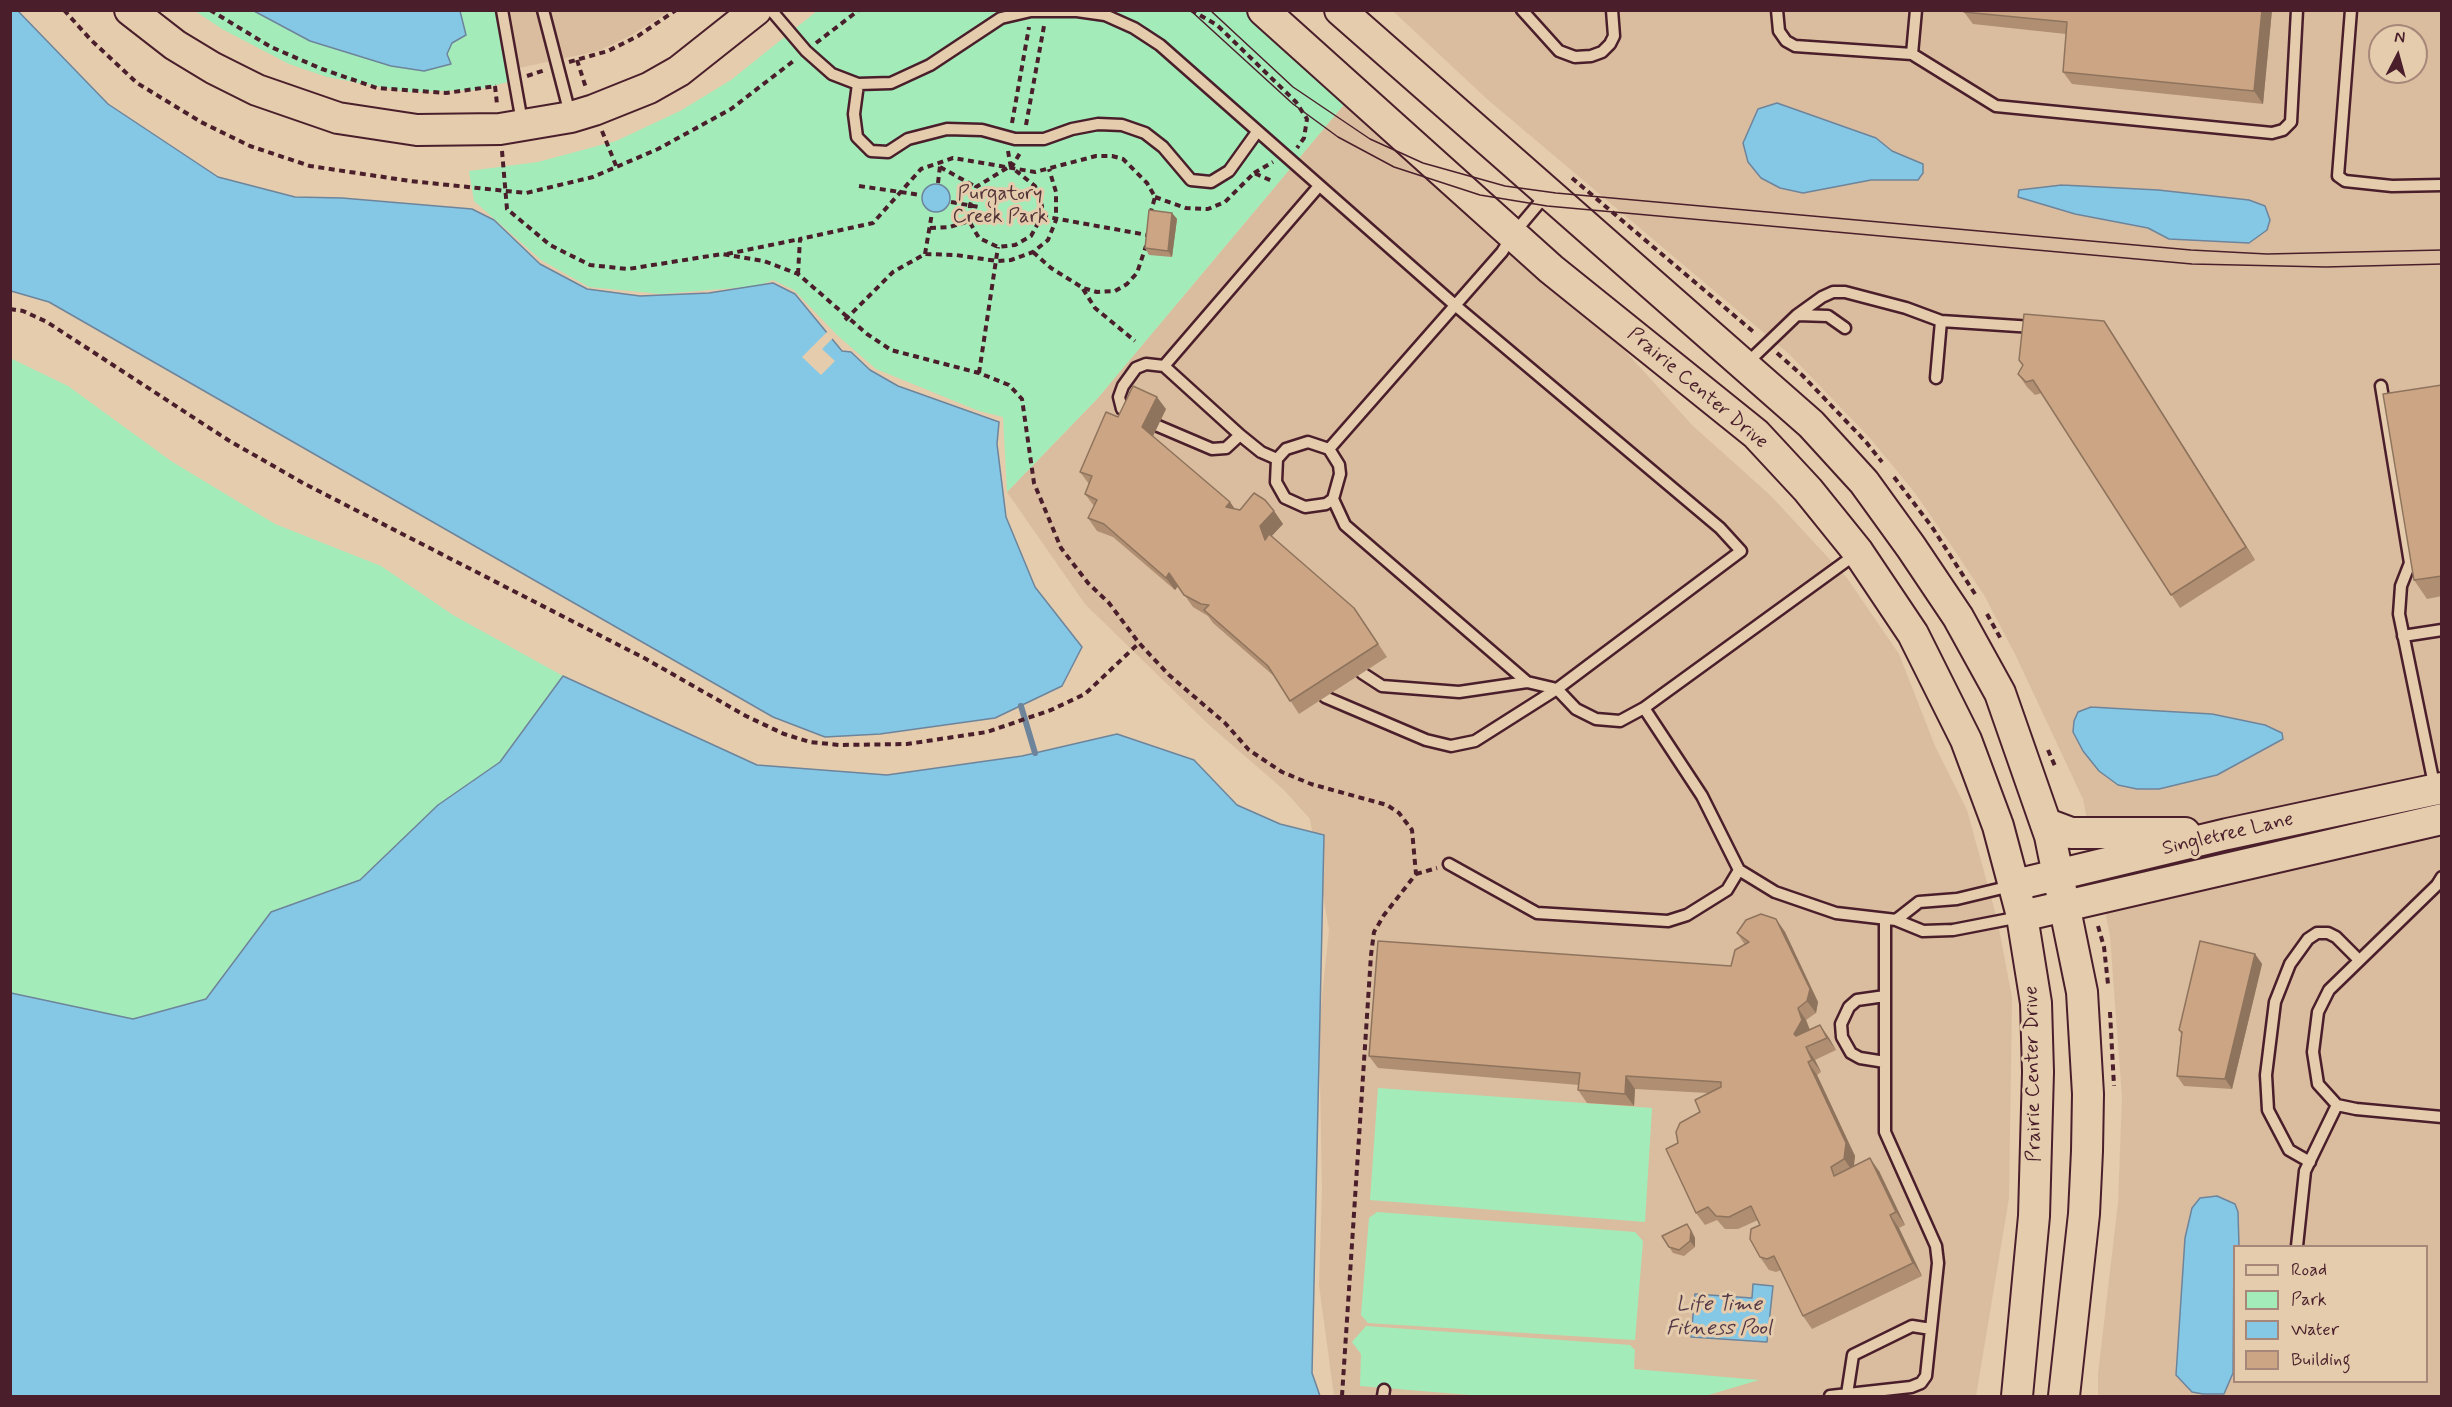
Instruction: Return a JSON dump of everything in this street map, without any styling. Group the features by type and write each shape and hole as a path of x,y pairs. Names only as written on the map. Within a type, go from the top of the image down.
{"main road":[{"path":"130,10 161,35 213,68 266,93 338,118 417,130 523,126 571,117 622,100 679,71 756,10"},
{"name":"Prairie Center Drive","path":"1263,10 1514,233 1551,269 1756,434 1808,490 1858,552 1913,634 1949,703 1988,798 2015,885 2036,1003 2038,1072 2034,1216 2017,1396"},
{"path":"1340,10 1811,424 1864,482 1959,617 2000,693 2047,824 2060,874 2082,992 2088,1094 2084,1214 2064,1396"},
{"name":"Singletree Lane","path":"2015,885 2227,834 2439,807"},
{"name":"Singletree Lane","path":"2022,916 2066,907 2439,807"},
{"path":"2047,824 2071,833 2227,834"}],"lane":[{"path":"502,10 523,126"},
{"path":"543,10 571,117"},
{"path":"771,10 806,51 832,74 858,84 891,83 930,65 1001,18 1031,11 1077,11 1105,15 1134,28 1160,45 1456,306 1720,528 1741,551 1557,689 1475,741 1451,746 1426,740 1325,698"},
{"path":"1522,10 1558,51 1575,57 1591,56 1602,52 1610,44 1614,36 1612,10"},
{"path":"1777,10 1779,31 1786,41 1796,46 1912,54 1996,106 2272,133 2283,130 2291,122 2297,10"},
{"path":"1912,54 1916,10"},
{"path":"2351,10 2338,176 2345,181 2392,186 2442,186"},
{"path":"858,84 854,114 857,137 871,151 888,152 908,139 947,129 982,130 1015,139 1044,139 1072,129 1098,124 1122,125 1145,133 1163,147 1191,180 1212,182 1229,171 1257,132"},
{"path":"1164,366 1319,186"},
{"path":"1329,449 1456,306 1549,193"},
{"path":"1745,366 1797,315 1833,292 1845,292 1906,308 1941,321 2033,327"},
{"path":"1797,315 1828,316 1845,327"},
{"path":"1936,378 1941,321"},
{"path":"1134,415 1122,409 1119,397 1124,386 1136,369 1146,364 1164,366 1240,435 1261,452 1277,459"},
{"path":"2381,386 2410,563 2401,586 2399,605 2403,636 2439,807"},
{"path":"1158,426 1212,449 1227,448 1240,435"},
{"path":"1308,442 1329,449 1339,465 1340,474 1333,499 1326,504 1305,507 1285,498 1276,482 1277,459 1286,449 1308,442"},
{"path":"1333,499 1345,525 1527,682"},
{"path":"1362,673 1383,686 1459,692 1527,682 1557,689 1576,709 1596,719 1620,721 1644,708 1858,552"},
{"path":"2403,636 2442,630"},
{"path":"1644,708 1702,796 1740,870 1775,892 1836,913 1891,919 1923,931 1964,928 2022,916"},
{"path":"1449,864 1537,913 1668,921 1686,915 1727,890 1740,870"},
{"path":"2442,877 2437,885 2329,990 2318,1012 2313,1052 2318,1084 2337,1105 2356,1109 2442,1117"},
{"path":"1891,919 1919,902 1957,899 2015,885"},
{"path":"1830,1396 1911,1387 1922,1383 1926,1376 1938,1263 1936,1246 1885,1132 1885,996 1891,919"},
{"path":"2310,1162 2289,1150 2268,1110 2266,1075 2275,1002 2290,964 2308,939 2317,933 2336,937 2359,960"},
{"path":"1885,996 1857,1000 1849,1007 1841,1024 1842,1037 1851,1053 1860,1058 1885,1062"},
{"path":"2297,1245 2305,1170 2337,1105"},
{"path":"1847,1394 1853,1355 1912,1326 1931,1329"}],"path":[{"path":"64,10 90,39 137,83 201,122 250,146 310,166 410,181 526,193 564,186 617,168 658,149 731,109 859,10"},
{"path":"210,10 271,47 322,69 377,88 446,93 476,90 516,80 608,51 638,36 676,10"},
{"path":"1191,10 1217,26 1296,102 1307,118 1304,138 1296,149"},
{"path":"1012,127 1029,26"},
{"path":"1025,128 1044,26"},
{"path":"605,138 617,168"},
{"path":"1008,148 1011,168 1035,186 1042,206 1042,216 1031,236 1015,245 998,247 979,238 969,221 970,205 976,187 1011,168 1022,150"},
{"path":"503,164 507,209 550,245 590,265 628,269 722,255 873,223 921,169 940,165 953,158 1035,172 1096,156 1123,159 1139,172 1155,197 1143,259 1137,273 1127,284 1114,291 1098,292 1083,288 1051,268 1033,252"},
{"path":"1254,173 1270,164"},
{"path":"938,183 940,165"},
{"path":"940,165 976,187"},
{"path":"847,318 893,272 926,254 956,255 997,261 1011,260 1033,252 1048,240 1056,220 1056,192 1049,169"},
{"path":"859,186 921,195"},
{"path":"951,202 979,207"},
{"path":"926,254 932,213"},
{"path":"1042,216 1147,235"},
{"path":"930,228 950,227 969,221"},
{"path":"798,274 800,239"},
{"path":"979,373 998,247"},
{"path":"722,255 764,261 798,274 847,318 891,350 979,373 1009,385 1022,399 1027,416 1034,483 1048,523 1061,548 1088,583 1109,603 1139,644 1169,675 1225,723 1248,750 1282,772 1311,784 1387,806 1400,813 1412,830 1416,874"},
{"path":"1083,288 1095,308 1136,341"},
{"path":"10,309 23,311 47,322 228,440 303,483 646,659 784,734 810,742 840,745 907,744 987,732 1051,710 1085,694 1139,644"},
{"path":"1342,1396 1374,932 1384,915 1416,874 1449,864"}],"shaded area":[{"path":"197,11 670,11 630,36 598,51 514,69 327,77"},
{"path":"1393,11 2441,11 2441,1396 2098,1396 2098,1374 2118,1203 2122,1097 2110,936 2083,799 2016,656 1984,595 1915,493 1870,438 1789,354 1487,99"},
{"path":"1347,101 1618,343 1692,425 1771,496 1847,578 1899,654 1935,746 1967,810 1997,919 2012,997 2009,1198 1976,1396 1334,1396 1319,1285 1322,1190 1319,1026 1329,930 1310,819 1284,790 1208,724 1085,604 1007,492 1097,399"}],"green space":[{"path":"195,11 503,11 516,80 476,90 409,92 327,77 289,64 222,29"},
{"name":"Purgatory Creek Park","path":"817,11 1246,11 1347,101 1097,399 1007,492 1003,417 979,411 876,369 837,335 794,290 773,280 758,286 661,294 589,287 541,260 474,201 469,171 538,162 616,141 680,111 731,80"},
{"path":"10,358 68,386 171,461 275,524 381,566 453,615 563,676 500,762 360,880 271,912 206,999 133,1019 11,993"},
{"path":"1378,1088 1652,1108 1645,1222 1370,1200"},
{"path":"1377,1212 1635,1232 1643,1241 1635,1340 1368,1323 1361,1315 1369,1218"},
{"path":"1366,1326 1630,1345 1635,1350 1634,1369 1759,1380 1705,1396 1483,1396 1360,1386 1361,1354 1352,1342"}],"water":[{"path":"10,11 18,11 108,104 218,177 295,197 342,198 472,209 494,220 540,264 587,289 640,296 709,293 773,283 795,294 842,351 851,352 870,370 898,386 999,422 997,444 1006,517 1035,587 1082,647 1062,686 995,718 880,734 825,737 773,717 49,302 11,291"},
{"path":"254,11 460,11 466,35 452,43 447,54 451,64 424,71 391,66 310,41"},
{"path":"1777,103 1876,138 1892,151 1923,164 1923,173 1918,180 1871,180 1803,193 1780,188 1761,178 1748,162 1743,143 1758,109"},
{"path":"936,184 946,188 950,198 946,208 936,212 926,208 922,198 926,188"},
{"path":"2062,185 2158,190 2249,200 2265,206 2270,220 2267,230 2249,243 2169,239 2148,228 2075,214 2018,197 2019,190"},
{"path":"563,676 757,765 887,775 1022,756 1117,734 1194,760 1237,805 1280,824 1324,835 1312,1373 1320,1396 11,1396 11,993 133,1019 206,999 271,912 360,880 438,805 500,762"},
{"path":"2091,707 2212,714 2265,725 2282,733 2283,739 2217,775 2159,789 2137,789 2118,785 2099,771 2083,751 2073,732 2074,721 2078,712"},
{"path":"2217,1196 2235,1204 2238,1212 2239,1245 2233,1245 2233,1373 2224,1394 2192,1392 2176,1375 2185,1238 2192,1208 2200,1198"},
{"name":"Life Time Fitness Pool","path":"1753,1284 1773,1286 1767,1342 1691,1337 1695,1294 1752,1298"}],"pier":[{"path":"828,331 834,337 822,349 835,361 821,375 802,357"}],"building":[{"path":"1964,10 2262,10 2254,91 2063,72 2067,22 1964,12"},
{"path":"1149,210 1172,213 1168,251 1145,248"},
{"path":"2024,314 2104,321 2246,547 2171,595 2033,380 2026,382 2018,374 2023,365 2019,360"},
{"path":"2442,385 2442,576 2414,580 2383,394"},
{"path":"1133,386 1157,397 1142,427 1230,502 1226,507 1240,510 1254,493 1265,500 1274,511 1260,526 1265,540 1269,534 1354,608 1378,644 1290,701 1268,666 1204,610 1209,605 1201,604 1184,595 1169,573 1166,578 1104,524 1088,518 1097,500 1085,494 1092,476 1080,472 1106,412 1118,417"},
{"path":"1761,914 1776,919 1810,989 1807,1001 1798,1008 1802,1020 1794,1034 1796,1036 1820,1025 1827,1038 1806,1047 1812,1060 1808,1062 1846,1143 1844,1159 1831,1167 1834,1176 1870,1158 1896,1212 1890,1215 1913,1263 1803,1316 1774,1256 1767,1259 1760,1257 1750,1239 1751,1229 1760,1225 1751,1206 1729,1217 1716,1216 1708,1207 1696,1213 1666,1149 1678,1143 1676,1132 1680,1123 1700,1112 1695,1100 1721,1087 1721,1082 1626,1076 1625,1094 1578,1090 1580,1073 1369,1056 1378,941 1731,966 1735,950 1749,942 1737,933 1746,920"},
{"path":"2200,941 2255,954 2225,1079 2177,1076 2182,1032 2179,1030"},
{"path":"1687,1224 1691,1231 1690,1241 1679,1250 1669,1247 1662,1236"}],"waterway":[{"path":"1021,706 1035,753"}],"tram line":[{"path":"1190,10 1293,104 1338,137 1394,167 1480,195 1547,206 2192,264 2326,267 2442,264"},
{"path":"1210,10 1293,87 1370,139 1423,163 1505,186 1556,193 2191,250 2267,254 2442,250"}]}
